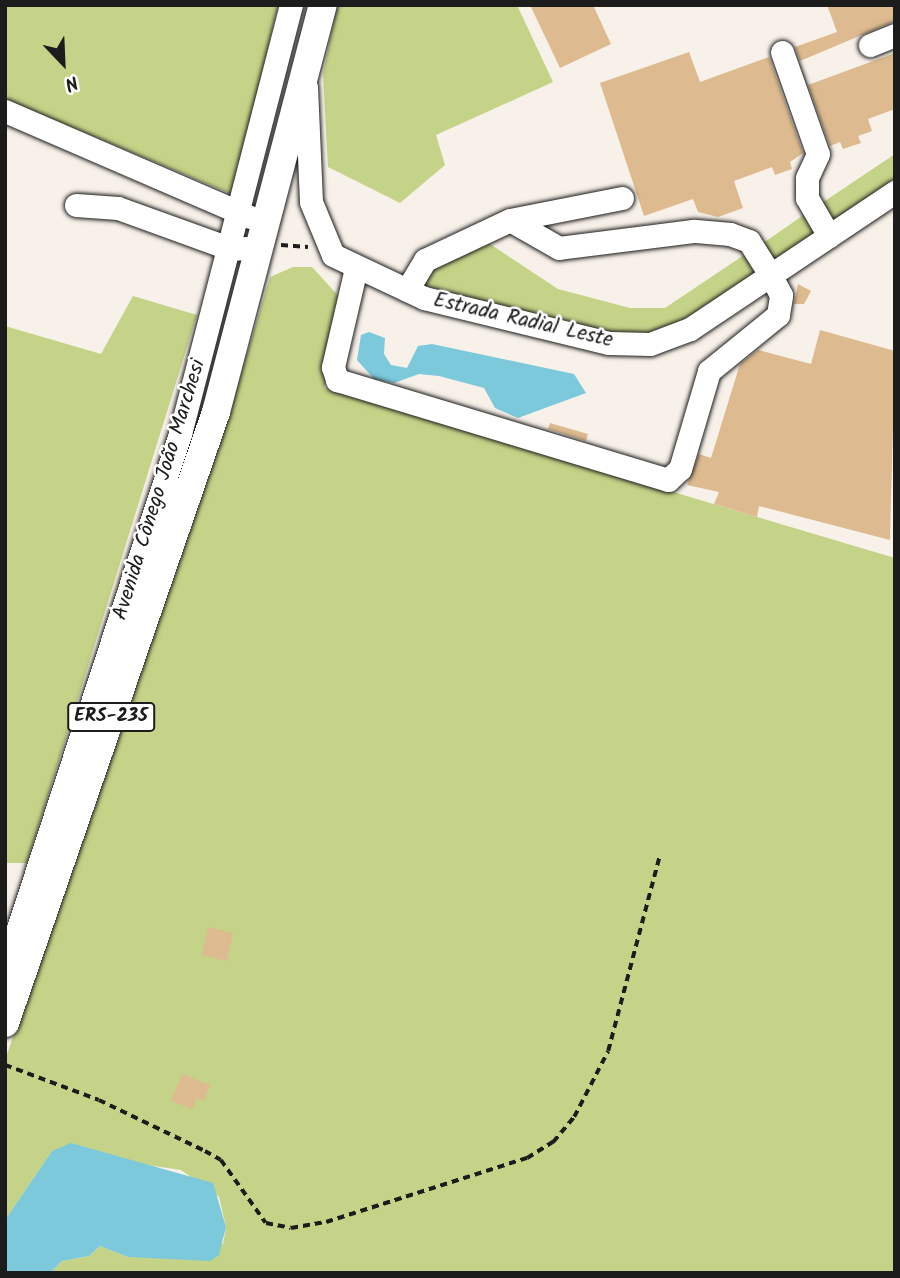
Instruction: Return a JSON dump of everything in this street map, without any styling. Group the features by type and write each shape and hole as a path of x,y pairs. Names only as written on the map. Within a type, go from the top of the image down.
{"main road":[{"name":"ERS-235","path":"5,1023 216,412 265,238 323,5"}],"street":[{"name":"Avenida Cônego João Marchesi","path":"5,968 180,434 231,249 291,5"},
{"path":"870,44 895,35"},
{"path":"782,52 818,155 807,178 807,198 829,236"},
{"path":"274,78 305,85 311,202 334,255"},
{"path":"5,111 239,209 265,238 231,249 118,208 76,205"},
{"name":"Estrada Radial Leste","path":"334,255 356,268 407,290 630,346 669,339 690,329 895,192"},
{"path":"407,290 425,260 510,220 622,198"},
{"path":"356,268 333,367 337,380 660,482 680,469 709,371 778,316 781,295 771,276 749,241 730,234 693,231 559,248 510,220"}],"path":[{"path":"265,238 334,255"},
{"path":"5,1065 99,1100 205,1151 229,1170 266,1223 291,1228 326,1222 527,1158 553,1142 593,1086 616,1024 659,858"}],"green space":[{"path":"5,5 278,5 234,195 5,99"},
{"path":"337,5 517,5 553,82 436,135 445,165 400,203 328,167 323,75"},
{"path":"895,154 895,179 829,224 819,205"},
{"path":"808,212 818,230 770,263 760,245"},
{"path":"487,242 558,289 630,308 665,308 750,251 760,269 686,319 649,334 607,333 418,284 422,273"},
{"path":"293,267 312,267 344,302 324,388 895,558 895,1273 50,1273 62,1261 89,1256 100,1246 128,1257 223,1244 226,1227 219,1197 181,1170 52,1151 5,1220 5,1060 227,421 270,277"},
{"path":"133,296 197,315 27,863 5,863 5,326 101,354"}],"water":[{"path":"369,332 385,338 384,354 391,365 407,368 418,346 432,344 574,374 586,393 518,418 495,408 484,388 439,376 419,374 394,383 374,379 357,360 361,335"},
{"path":"71,1143 213,1183 226,1227 219,1255 210,1261 128,1257 100,1246 89,1256 62,1261 50,1273 5,1273 5,1220 52,1151"}],"building":[{"path":"530,5 593,5 611,44 560,68"},
{"path":"827,5 895,5 895,21 800,61 795,47 837,32"},
{"path":"689,52 700,82 769,57 803,153 790,162 792,169 775,175 772,167 734,181 743,208 718,217 698,212 693,199 644,216 600,83"},
{"path":"895,53 895,109 868,119 872,131 858,136 861,143 843,149 840,142 830,146 808,85"},
{"path":"798,284 811,291 804,304 794,304"},
{"path":"820,330 895,351 890,540 759,506 757,517 714,504 719,492 687,485 699,454 711,458 740,364 758,350 811,364"},
{"path":"550,423 588,434 586,441 548,429"},
{"path":"208,927 233,933 227,961 202,955"},
{"path":"182,1074 210,1085 204,1101 196,1098 193,1109 171,1101"}]}
